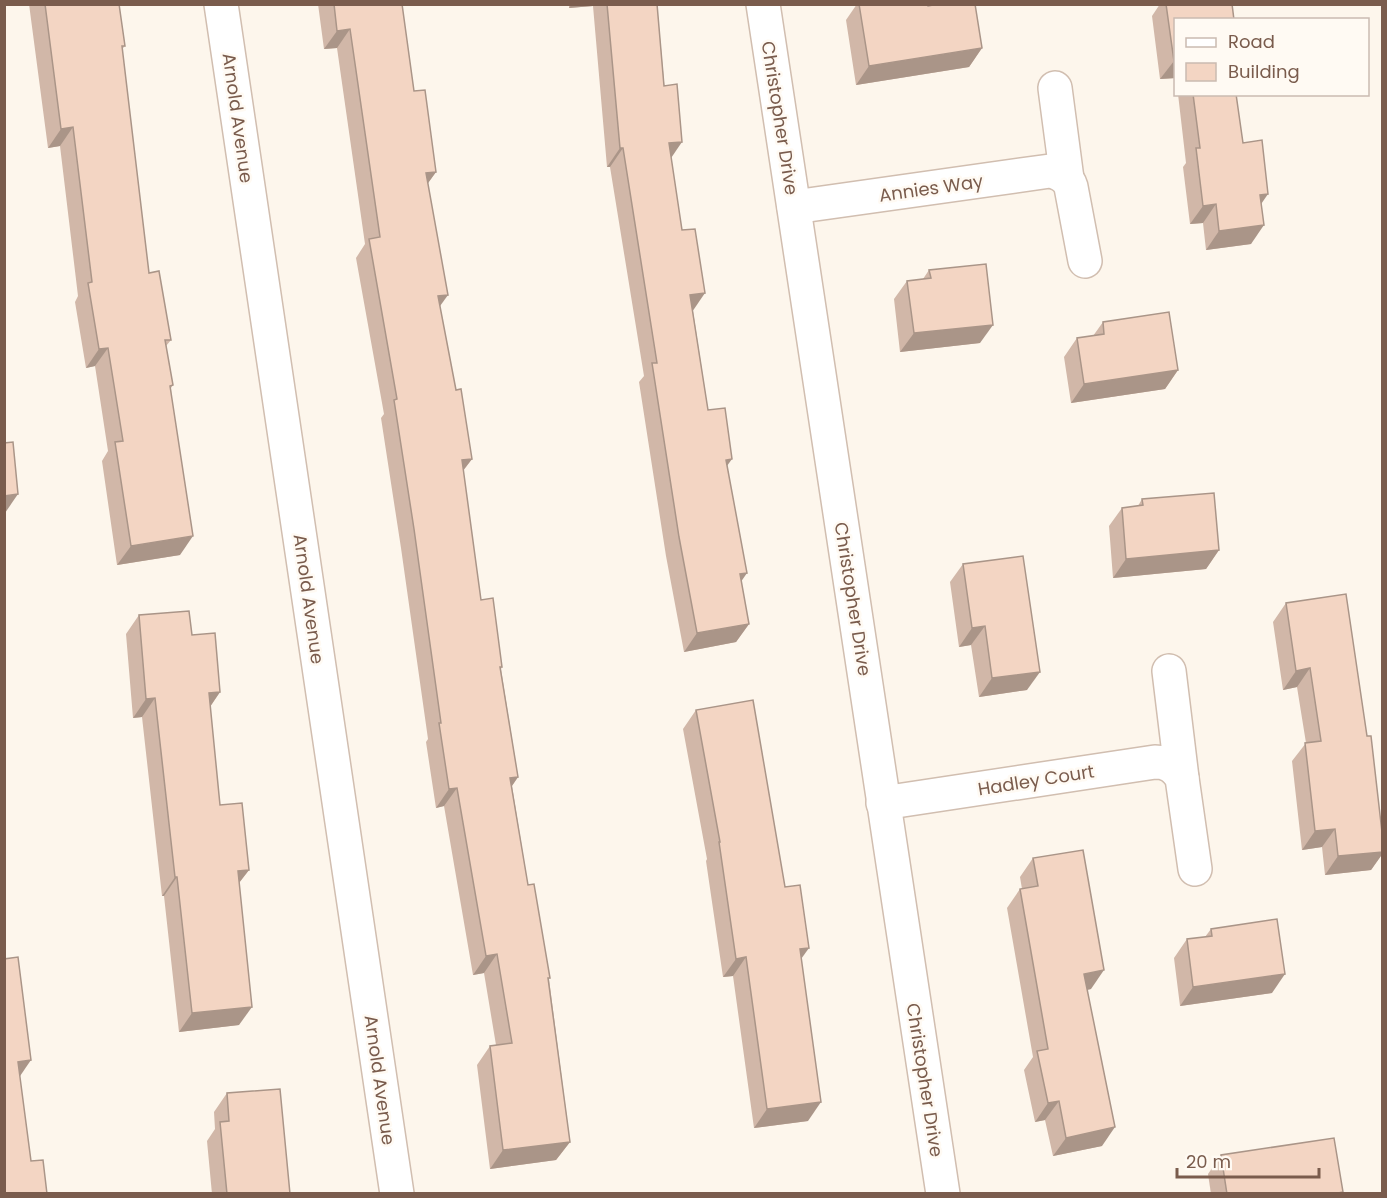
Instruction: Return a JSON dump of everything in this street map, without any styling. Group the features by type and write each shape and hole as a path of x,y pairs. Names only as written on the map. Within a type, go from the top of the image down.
{"street":[{"name":"Arnold Avenue","path":"221,4 397,1194"},
{"name":"Christopher Drive","path":"763,4 942,1194"},
{"path":"1055,88 1066,179 1070,183 1085,261"},
{"name":"Annies Way","path":"794,207 1050,171 1059,173 1066,179"},
{"path":"1169,671 1195,868"},
{"name":"Hadley Court","path":"883,803 1155,762 1169,764 1182,778"}],"building":[{"path":"45,4 119,4 149,273 159,271 171,340 165,340 173,385 170,386 193,536 131,546 115,442 123,441 108,348 99,349 88,283 92,282 73,127 61,129"},
{"path":"334,4 402,4 414,91 425,90 436,172 426,173 448,295 438,296 456,390 461,389 472,459 462,460 481,600 493,598 502,667 500,667 518,777 510,778 528,885 534,884 550,978 548,978 570,1142 503,1150 490,1046 512,1043 497,954 486,956 457,788 449,789 394,400 397,399 369,239 380,237 350,29 337,31"},
{"path":"607,4 657,4 664,86 677,84 682,142 669,143 682,230 695,229 705,293 690,295 708,410 725,408 732,459 726,460 747,573 740,574 749,624 697,633 679,537 652,363 657,363 623,148 620,148"},
{"path":"859,4 927,4 928,6 975,4 982,48 869,66"},
{"path":"1166,4 1232,4 1234,18 1174,18 1174,61"},
{"path":"1193,96 1236,96 1243,143 1262,140 1268,194 1260,195 1264,225 1219,231 1216,204 1203,206 1196,148 1200,148"},
{"path":"986,264 993,325 914,333 907,281 931,278 929,270"},
{"path":"1169,312 1178,370 1084,384 1077,338 1104,334 1103,322"},
{"path":"13,442 18,494 4,496 4,443"},
{"path":"1214,493 1219,550 1126,559 1122,508 1143,505 1142,499"},
{"path":"1023,556 1040,672 992,678 985,626 972,628 963,564"},
{"path":"1346,594 1367,736 1371,736 1383,852 1338,856 1335,829 1315,831 1305,743 1321,741 1310,668 1296,671 1286,603"},
{"path":"189,611 192,635 215,633 220,692 209,693 220,805 242,803 249,870 238,871 252,1007 192,1013 155,698 146,699 139,615"},
{"path":"753,700 785,887 800,885 809,948 800,949 821,1102 767,1109 746,957 736,959 720,842 696,710"},
{"path":"1083,850 1104,970 1084,974 1115,1127 1066,1138 1059,1101 1048,1103 1037,1051 1048,1049 1020,889 1038,886 1033,858"},
{"path":"1277,919 1285,974 1193,987 1187,939 1212,936 1211,929"},
{"path":"18,957 31,1060 18,1062 31,1161 43,1160 47,1194 4,1194 4,959"},
{"path":"280,1089 290,1194 227,1194 220,1122 229,1121 227,1093"},
{"path":"1334,1138 1343,1192 1333,1194 1227,1194 1221,1155"}]}
